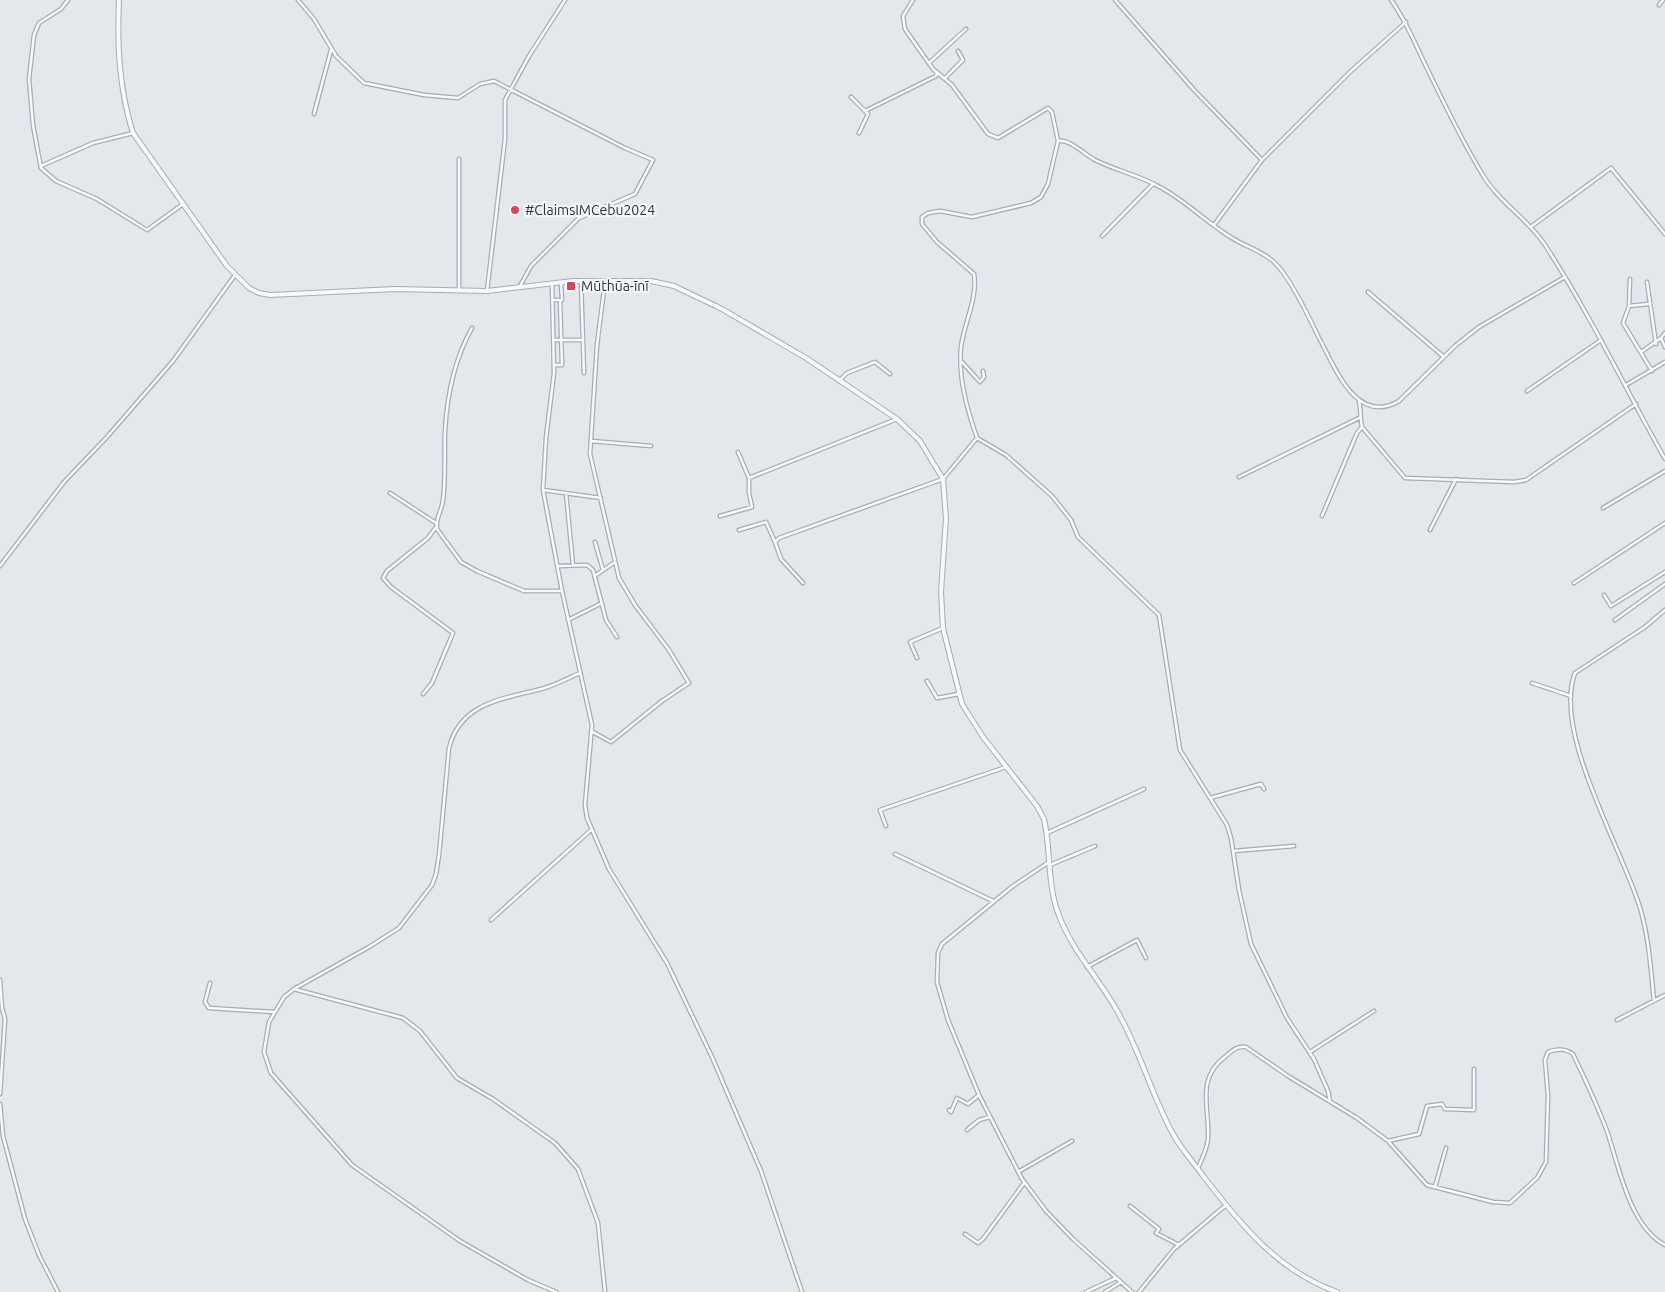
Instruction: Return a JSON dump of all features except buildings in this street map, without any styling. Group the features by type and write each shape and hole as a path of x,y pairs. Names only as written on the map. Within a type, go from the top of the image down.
{"street":[{"path":"68,0 61,9 39,23 31,49 29,92 41,166 44,172 56,181 97,199 147,230 184,203"},
{"path":"119,0 117,40 119,60 126,111 133,133 235,275 249,288 270,295 347,290 487,291 552,282 605,280 651,281 674,286 693,294 806,358 897,419 920,441 943,479 946,518 941,592 943,628 959,694 969,717 1037,806 1044,819 1057,910 1070,942 1119,1013 1136,1045 1174,1135 1226,1205 1243,1227 1277,1259 1298,1275 1336,1292"},
{"path":"298,0 314,19 331,50 358,79 372,86 454,98 489,82 499,83 625,148 653,160 635,194 579,218 531,266 520,286"},
{"path":"487,291 505,139 505,100 565,0"},
{"path":"913,0 902,21 929,63 945,78 992,136 998,138 1048,108 1052,112 1058,141 1048,184 1041,196 1031,203 972,217 940,211 928,213 922,217 922,224 937,242 974,274 973,294 963,340 961,361 965,399 977,438 1006,455 1052,496 1071,520 1078,537 1159,614 1180,750 1226,826 1234,851 1239,890 1251,944 1287,1018 1310,1052 1325,1083 1330,1101"},
{"path":"1115,0 1195,91 1262,160"},
{"path":"1391,0 1406,22 1484,178 1502,199 1531,226 1564,277 1602,340 1665,459"},
{"path":"1659,5 1662,0"},
{"path":"1214,225 1262,160 1351,71 1406,22"},
{"path":"929,63 966,29"},
{"path":"314,114 331,50"},
{"path":"945,78 963,60 958,51"},
{"path":"865,111 936,76 937,72"},
{"path":"850,97 868,114 859,133"},
{"path":"41,166 93,143 133,133"},
{"path":"1058,141 1067,142 1096,160 1153,184 1193,208 1233,239 1266,255 1276,263 1308,316 1338,377 1359,400 1374,408 1391,406 1423,381 1444,357 1479,327 1564,277"},
{"path":"459,159 459,291"},
{"path":"1531,226 1611,168 1665,234"},
{"path":"1102,236 1153,184"},
{"path":"0,566 64,482 107,437 173,361 235,275"},
{"path":"1630,279 1629,306 1623,323 1652,371"},
{"path":"592,731 611,742 662,701 690,683 626,591 616,562 590,454 597,345 605,280"},
{"path":"581,281 584,373"},
{"path":"552,282 554,365 546,438 543,490 568,620 588,700 592,731 585,805 592,830 609,869 667,963 712,1057 761,1171 802,1292"},
{"path":"554,365 562,365 560,300 562,300 560,282"},
{"path":"1646,282 1648,304 1656,344"},
{"path":"1368,292 1444,357"},
{"path":"553,300 560,300"},
{"path":"1629,306 1648,304"},
{"path":"423,694 432,682 453,633 383,578 387,571 428,538 436,525 443,503 445,429 454,374 460,348 472,328"},
{"path":"1641,352 1656,344 1665,333"},
{"path":"1661,338 1665,347"},
{"path":"554,340 583,340"},
{"path":"1527,391 1602,340"},
{"path":"961,361 980,382 984,377 983,371"},
{"path":"839,381 847,373 875,362 890,374"},
{"path":"1626,385 1665,362"},
{"path":"1359,400 1361,410 1359,418 1362,427 1405,478 1523,481 1636,404"},
{"path":"1239,477 1359,418"},
{"path":"749,478 897,419"},
{"path":"1322,516 1357,433 1362,427"},
{"path":"775,542 785,536 943,479 977,438"},
{"path":"591,441 651,446"},
{"path":"720,516 752,506 748,493 749,478 738,452"},
{"path":"1603,508 1665,471"},
{"path":"1430,530 1456,479"},
{"path":"543,490 601,498"},
{"path":"390,493 436,525 450,550 461,562 524,591 562,591"},
{"path":"566,493 573,565"},
{"path":"739,530 766,522 781,559 803,583"},
{"path":"1574,583 1665,523"},
{"path":"595,542 603,570"},
{"path":"596,575 616,562"},
{"path":"559,566 591,567 596,575 606,620 617,637"},
{"path":"1604,595 1611,606 1665,572"},
{"path":"1614,620 1665,584"},
{"path":"568,620 602,603"},
{"path":"1654,1001 1647,938 1641,911 1623,861 1585,770 1573,722 1571,696 1575,673 1645,627 1665,610"},
{"path":"917,658 910,642 943,628"},
{"path":"556,1292 528,1280 460,1241 352,1165 271,1073 265,1061 264,1052 268,1022 284,997 294,989 399,928 432,885 439,855 449,748 453,732 462,719 488,705 514,695 543,689 580,673"},
{"path":"927,681 937,698 959,694"},
{"path":"1532,683 1571,696"},
{"path":"886,826 880,810 1006,767"},
{"path":"1210,798 1261,784 1264,789"},
{"path":"1047,833 1144,790"},
{"path":"491,920 592,830"},
{"path":"1095,846 1049,863 994,901 951,935 938,953 937,982 948,1020 979,1094 1024,1183 1046,1211 1132,1292"},
{"path":"1234,851 1294,846"},
{"path":"894,854 994,901"},
{"path":"1087,967 1137,940 1146,958"},
{"path":"0,980 2,1008 5,1019 0,1094"},
{"path":"210,983 205,1002 209,1008 274,1012"},
{"path":"294,989 403,1018 420,1031 457,1078 493,1099 555,1144 578,1169 598,1223 605,1292"},
{"path":"1618,1020 1665,995"},
{"path":"1310,1052 1374,1012"},
{"path":"1198,1168 1208,1140 1206,1084 1210,1072 1219,1061 1239,1046 1257,1052 1288,1076 1330,1101 1388,1141 1428,1185 1504,1204 1517,1198 1543,1171 1547,1154 1548,1096 1545,1060 1548,1052 1558,1049 1568,1050 1572,1054 1593,1096 1631,1202 1651,1235 1665,1245"},
{"path":"1388,1141 1419,1134 1427,1106 1442,1104 1445,1109 1474,1110 1474,1069"},
{"path":"949,1110 951,1112 957,1098 968,1104 979,1094"},
{"path":"0,1104 3,1136 25,1219 39,1255 58,1292"},
{"path":"967,1130 979,1120 990,1117"},
{"path":"1018,1172 1072,1140"},
{"path":"1435,1187 1446,1148"},
{"path":"965,1234 978,1243 983,1239 1024,1183"},
{"path":"1139,1292 1179,1245 1226,1205"},
{"path":"1130,1206 1159,1229 1156,1233 1179,1245"},
{"path":"1086,1292 1116,1278"},
{"path":"1105,1292 1121,1282"}],"place":[{"name":"#ClaimsIMCebu2024","path":"515,210"},
{"name":"Mũthũa-ĩnĩ","path":"571,286"}]}
